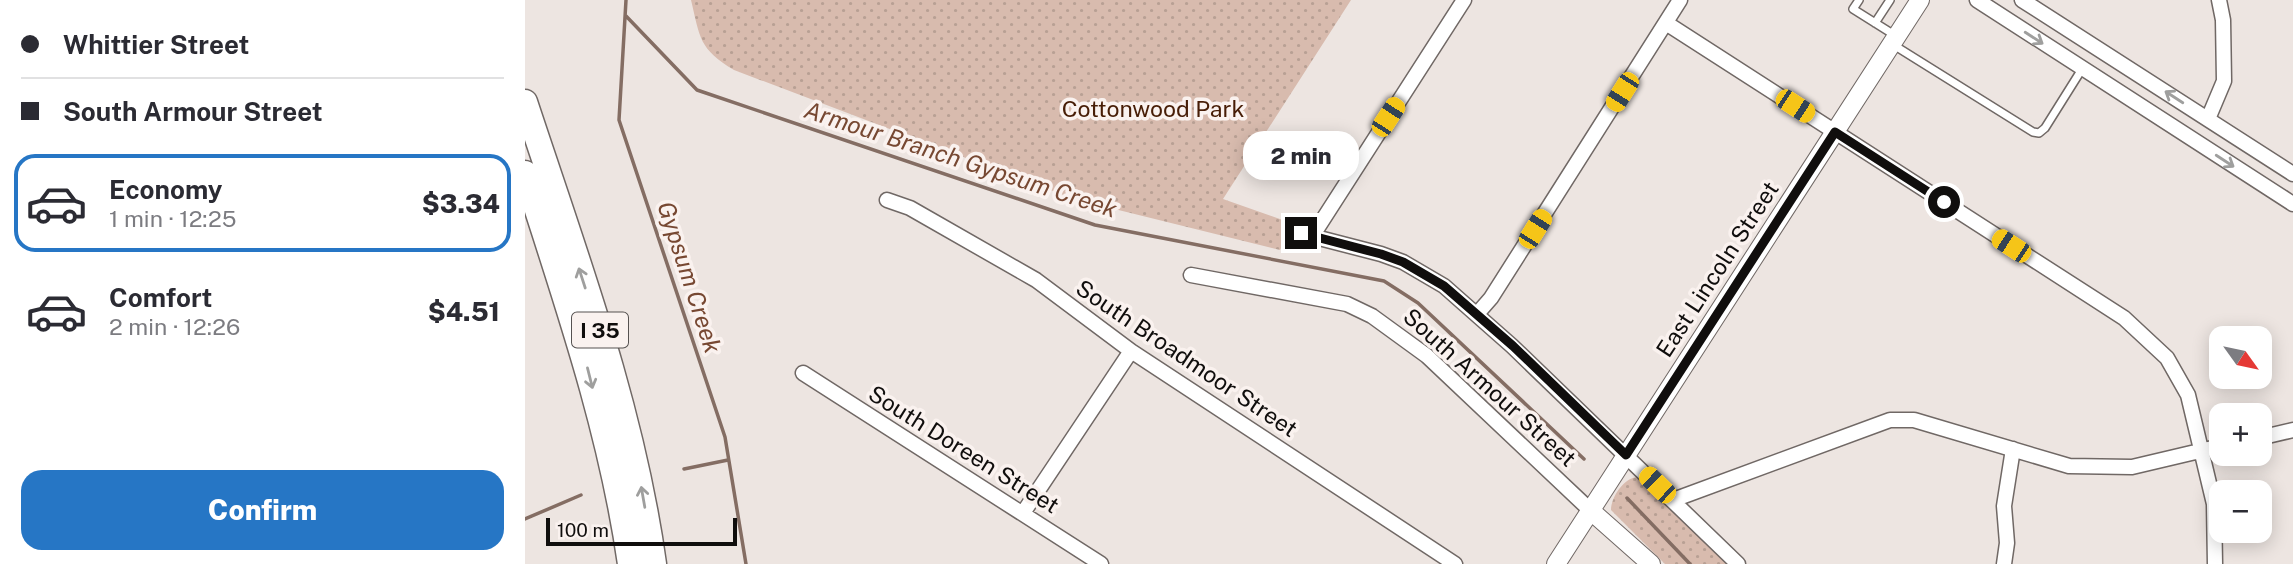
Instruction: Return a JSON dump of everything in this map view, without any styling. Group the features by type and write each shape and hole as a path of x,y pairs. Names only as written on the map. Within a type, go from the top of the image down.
{"highway":[{"name":"I 35","path":"525,102 612,367 640,483 654,564"},
{"name":"I 35","path":"525,173 589,374 612,469 630,564"}],"street":[{"path":"1313,235 1464,0"},
{"path":"1477,314 1491,298 1681,0"},
{"name":"East Lincoln Street","path":"1556,564 1920,0"},
{"path":"1977,0 2293,204"},
{"path":"2022,0 2293,174"},
{"path":"2208,119 2224,81 2223,20 2219,0"},
{"path":"1665,23 2124,318 2167,358 2188,395 2203,451 2214,504 2214,564"},
{"name":"South Broadmoor Street","path":"887,200 911,208 1036,280 1131,351 1455,564"},
{"name":"South Armour Street","path":"1292,231 1369,250 1403,262 1444,286 1477,314 1738,564"},
{"name":"South Armour Street","path":"1191,275 1347,304 1372,316 1427,356 1651,564"},
{"path":"1023,513 1131,351"},
{"name":"South Doreen Street","path":"803,373 1101,564"},
{"path":"1673,500 1890,420 1914,420 2069,466 2132,467 2209,449"},
{"path":"2272,435 2293,430"},
{"path":"2004,564 2007,543 2004,506 2013,449"}],"lane":[{"path":"1859,0 1853,9 1875,23 1894,40 2033,132 2039,133 2045,128 2082,69"},
{"path":"1875,23 1882,7 1890,0"}],"green space":[{"name":"Cottonwood Park","path":"691,0 1351,0 1223,199 1294,224 1280,250 1074,199 734,70 707,49 699,33"},
{"path":"1637,477 1729,564 1665,564 1611,510 1619,489 1627,481"}],"waterway":[{"name":"Gypsum Creek","path":"626,0 619,120 725,437 746,564"},
{"name":"Armour Branch Gypsum Creek","path":"626,16 697,90 1095,225 1384,281 1418,303 1584,459"},
{"path":"684,469 728,460"},
{"path":"525,519 581,495"},
{"name":"Armour Branch Gypsum Creek","path":"1627,498 1690,564"}],"route":[{"path":"1301,233 1346,243 1403,262 1444,286 1513,346 1626,455 1835,132 1944,202"}]}
